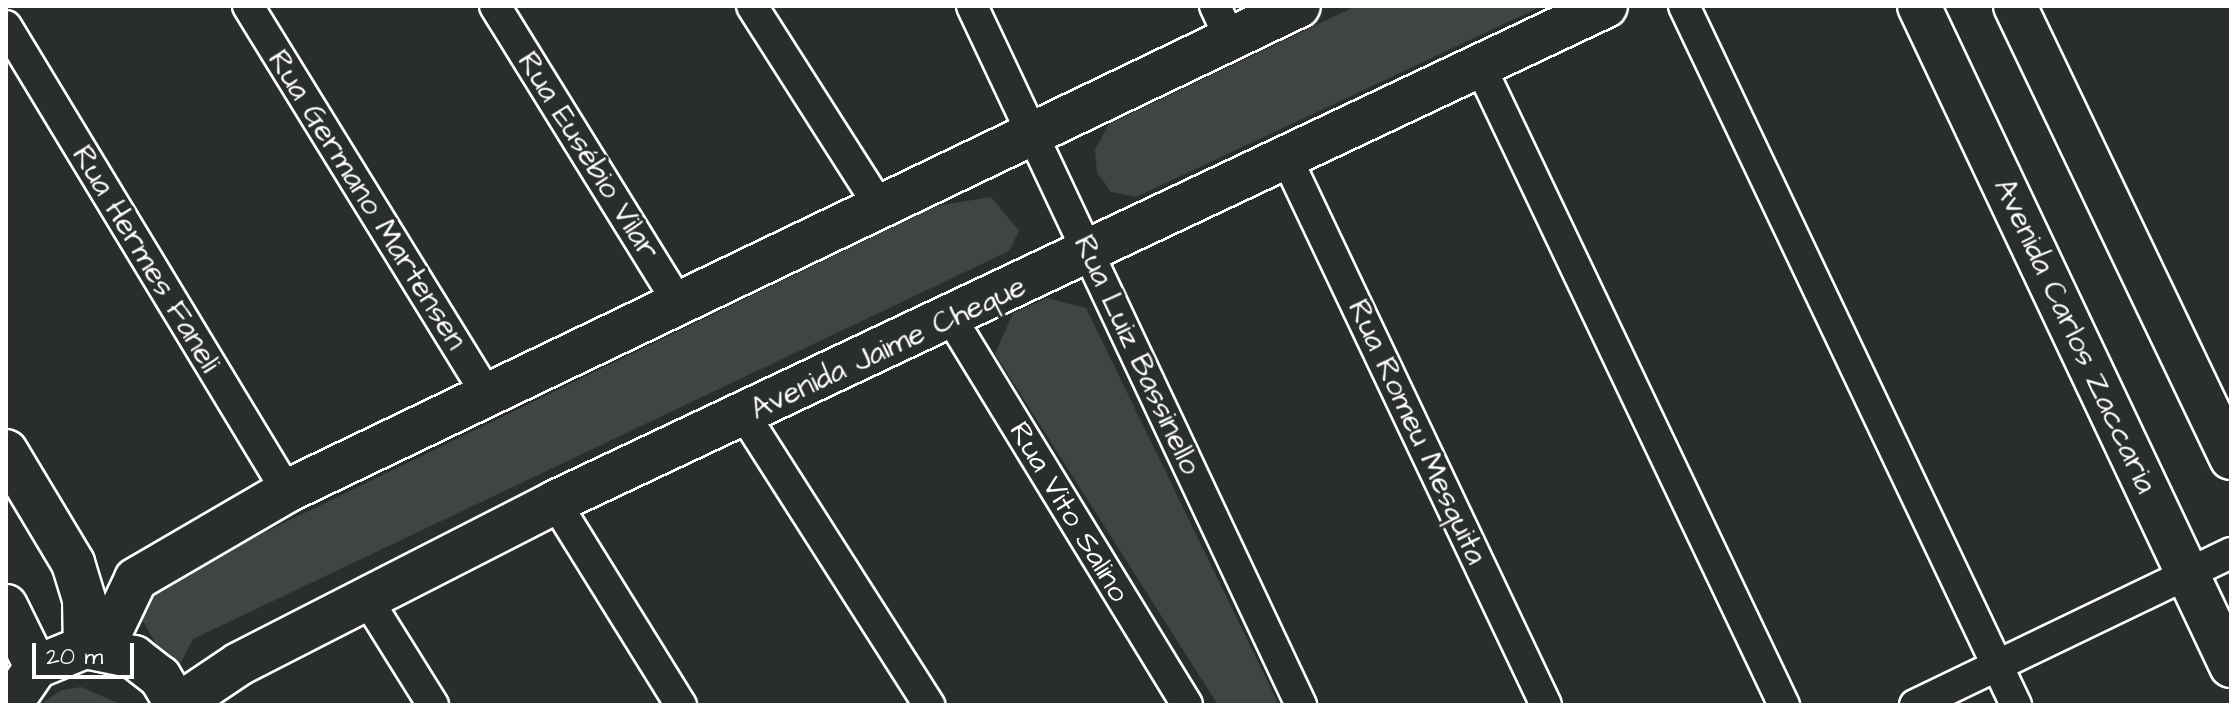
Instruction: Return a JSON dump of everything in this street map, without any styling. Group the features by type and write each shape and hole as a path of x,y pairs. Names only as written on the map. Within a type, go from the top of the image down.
{"street":[{"name":"Rua Germano Martensen","path":"248,6 487,394"},
{"name":"Rua Eusébio Vilar","path":"495,6 680,305"},
{"path":"752,6 880,207"},
{"name":"Rua Luiz Bassinello","path":"972,6 1301,705"},
{"path":"6,606 17,692 94,648 136,579 287,491 680,305 1032,133 1223,22 1299,6"},
{"name":"Avenida Jaime Cheque","path":"178,705 365,596 555,502 745,416 1606,6"},
{"path":"1684,6 2016,705"},
{"name":"Avenida Carlos Zaccaria","path":"1919,6 2231,666"},
{"path":"2015,6 2231,458"},
{"name":"Rua Hermes Faneli","path":"6,26 287,491"},
{"path":"1480,66 1784,705"},
{"name":"Rua Romeu Mesquita","path":"1287,159 1546,705"},
{"name":"Rua Vito Salino","path":"951,318 1187,705"},
{"path":"745,416 929,705"},
{"path":"6,451 73,563 94,648"},
{"path":"555,502 681,705"},
{"path":"1915,705 2231,553"},
{"path":"365,596 433,705"},
{"path":"94,648 134,657 160,677 178,705"}],"shaded area":[{"path":"1356,6 1542,6 1136,197 1111,192 1097,172 1095,150 1109,124"},
{"path":"991,197 1019,231 1009,251 193,639 174,676 140,616 150,588 936,206"},
{"path":"1047,298 1086,308 1279,705 1218,705 995,354 1013,313"},
{"path":"81,687 123,705 39,705 62,690"}]}
